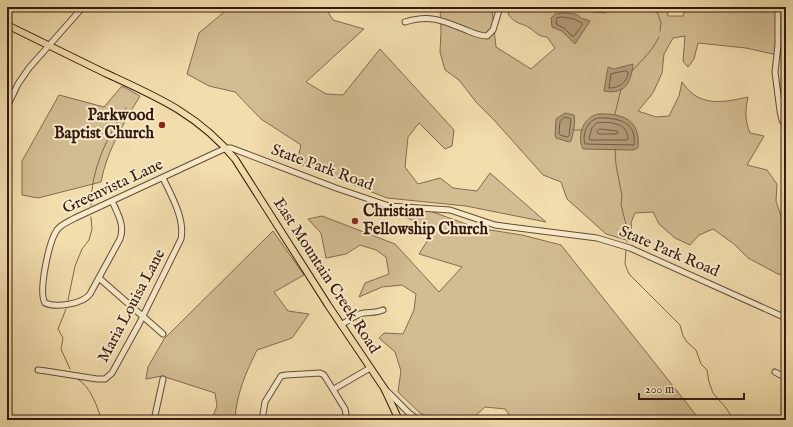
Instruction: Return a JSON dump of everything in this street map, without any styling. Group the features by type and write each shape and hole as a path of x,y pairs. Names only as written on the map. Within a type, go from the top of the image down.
{"main road":[{"name":"State Park Road","path":"7,25 144,90 203,126 226,148"},
{"name":"East Mountain Creek Road","path":"226,148 235,159 341,325 384,388 399,420"}],"street":[{"path":"7,107 23,76 83,7"},
{"path":"405,22 423,19 436,19 479,35 487,36 493,30 500,7"},
{"path":"778,7 776,72 780,111 782,120 786,127"},
{"name":"Greenvista Lane","path":"99,278 90,294 83,301 48,305 43,301 42,296 46,264 50,246 57,230 63,224 226,148"},
{"name":"State Park Road","path":"226,148 235,149 336,188 389,206 450,210 495,225 584,236 617,243 786,318"},
{"name":"Maria Louisa Lane","path":"38,370 97,379 108,378 115,369 177,248 181,236 182,228 180,216 163,178"},
{"path":"112,201 121,222 122,232 99,278 163,334"},
{"path":"341,325 357,315 363,313 377,313 383,310"},
{"path":"334,389 370,368"},
{"path":"775,372 786,378"},
{"path":"262,420 265,402 279,378 282,376 322,374 326,377 334,389 345,409 347,420"},
{"path":"154,420 163,379"},
{"path":"384,388 419,420"}],"shaded area":[{"path":"230,7 325,7 333,20 364,29 306,82 326,94 343,95 380,49 454,130 452,146 445,149 419,123 408,137 405,167 418,184 440,178 453,188 477,191 490,173 546,222 466,206 387,198 297,163 301,145 261,119 235,92 209,86 187,74 199,33"},
{"path":"440,7 489,7 492,10 496,47 531,69 555,48 547,37 539,35 527,26 513,20 508,14 511,7 568,7 569,10 606,13 606,7 667,7 668,16 683,16 686,7 786,7 786,57 746,48 698,43 694,59 688,67 683,61 685,36 673,38 664,54 662,73 653,93 638,111 656,117 669,116 679,96 682,82 693,94 706,100 719,102 748,97 746,115 750,133 764,136 747,165 767,170 777,184 776,201 782,219 786,222 786,276 778,274 748,258 734,244 713,229 699,235 690,245 675,238 659,224 653,212 635,213 631,223 633,242 606,234 567,199 561,182 543,175 476,102 459,80 445,70 440,52"},
{"path":"122,86 140,96 122,127 107,159 101,182 38,198 22,195 22,161 59,95 104,107"},
{"path":"377,206 408,211 430,211 477,228 522,235 561,245 700,420 513,420 505,409 485,407 471,420 437,420 420,413 398,392 401,371 395,352 379,338 384,333 403,334 414,310 416,294 402,285 382,287 359,297 365,283 389,274 386,257 376,250 360,245 346,254 326,258 321,233 308,219 322,216 395,244 439,292 462,267 419,254 431,235 415,228 412,220 400,215 378,211"},
{"path":"273,231 304,275 274,292 288,311 309,314 292,338 257,350 242,384 237,402 235,420 196,420 212,419 217,406 215,393 162,376 146,379 148,367 164,339"}],"water":[{"path":"555,14 576,14 581,18 590,21 575,44 562,31 552,27 551,18"},
{"path":"633,64 631,77 626,86 617,91 604,91 608,67 614,69"},
{"path":"565,113 574,115 575,118 573,135 571,141 569,142 556,138 555,134 556,119"},
{"path":"598,114 615,115 628,120 637,131 638,148 633,150 583,149 580,138 583,127 589,119"}],"waterway":[{"path":"655,7 661,22 660,31"},
{"path":"632,71 650,51 659,37"},
{"path":"615,114 621,89"},
{"path":"91,205 94,179 101,154 126,108"},
{"path":"573,130 582,130"},
{"path":"615,149 616,165 622,196 621,205 628,232 627,242"},
{"path":"68,300 75,266 82,249 89,240 92,229 91,217"},
{"path":"626,250 625,264 629,274 680,325 683,336 696,350 701,364 707,370 713,393 734,420"},
{"path":"66,309 58,329 63,338 61,349 70,369"},
{"path":"76,378 86,386 95,402 102,420"}],"place":[{"name":"Parkwood Baptist Church","path":"162,125"},
{"name":"Christian Fellowship Church","path":"355,221"}]}
